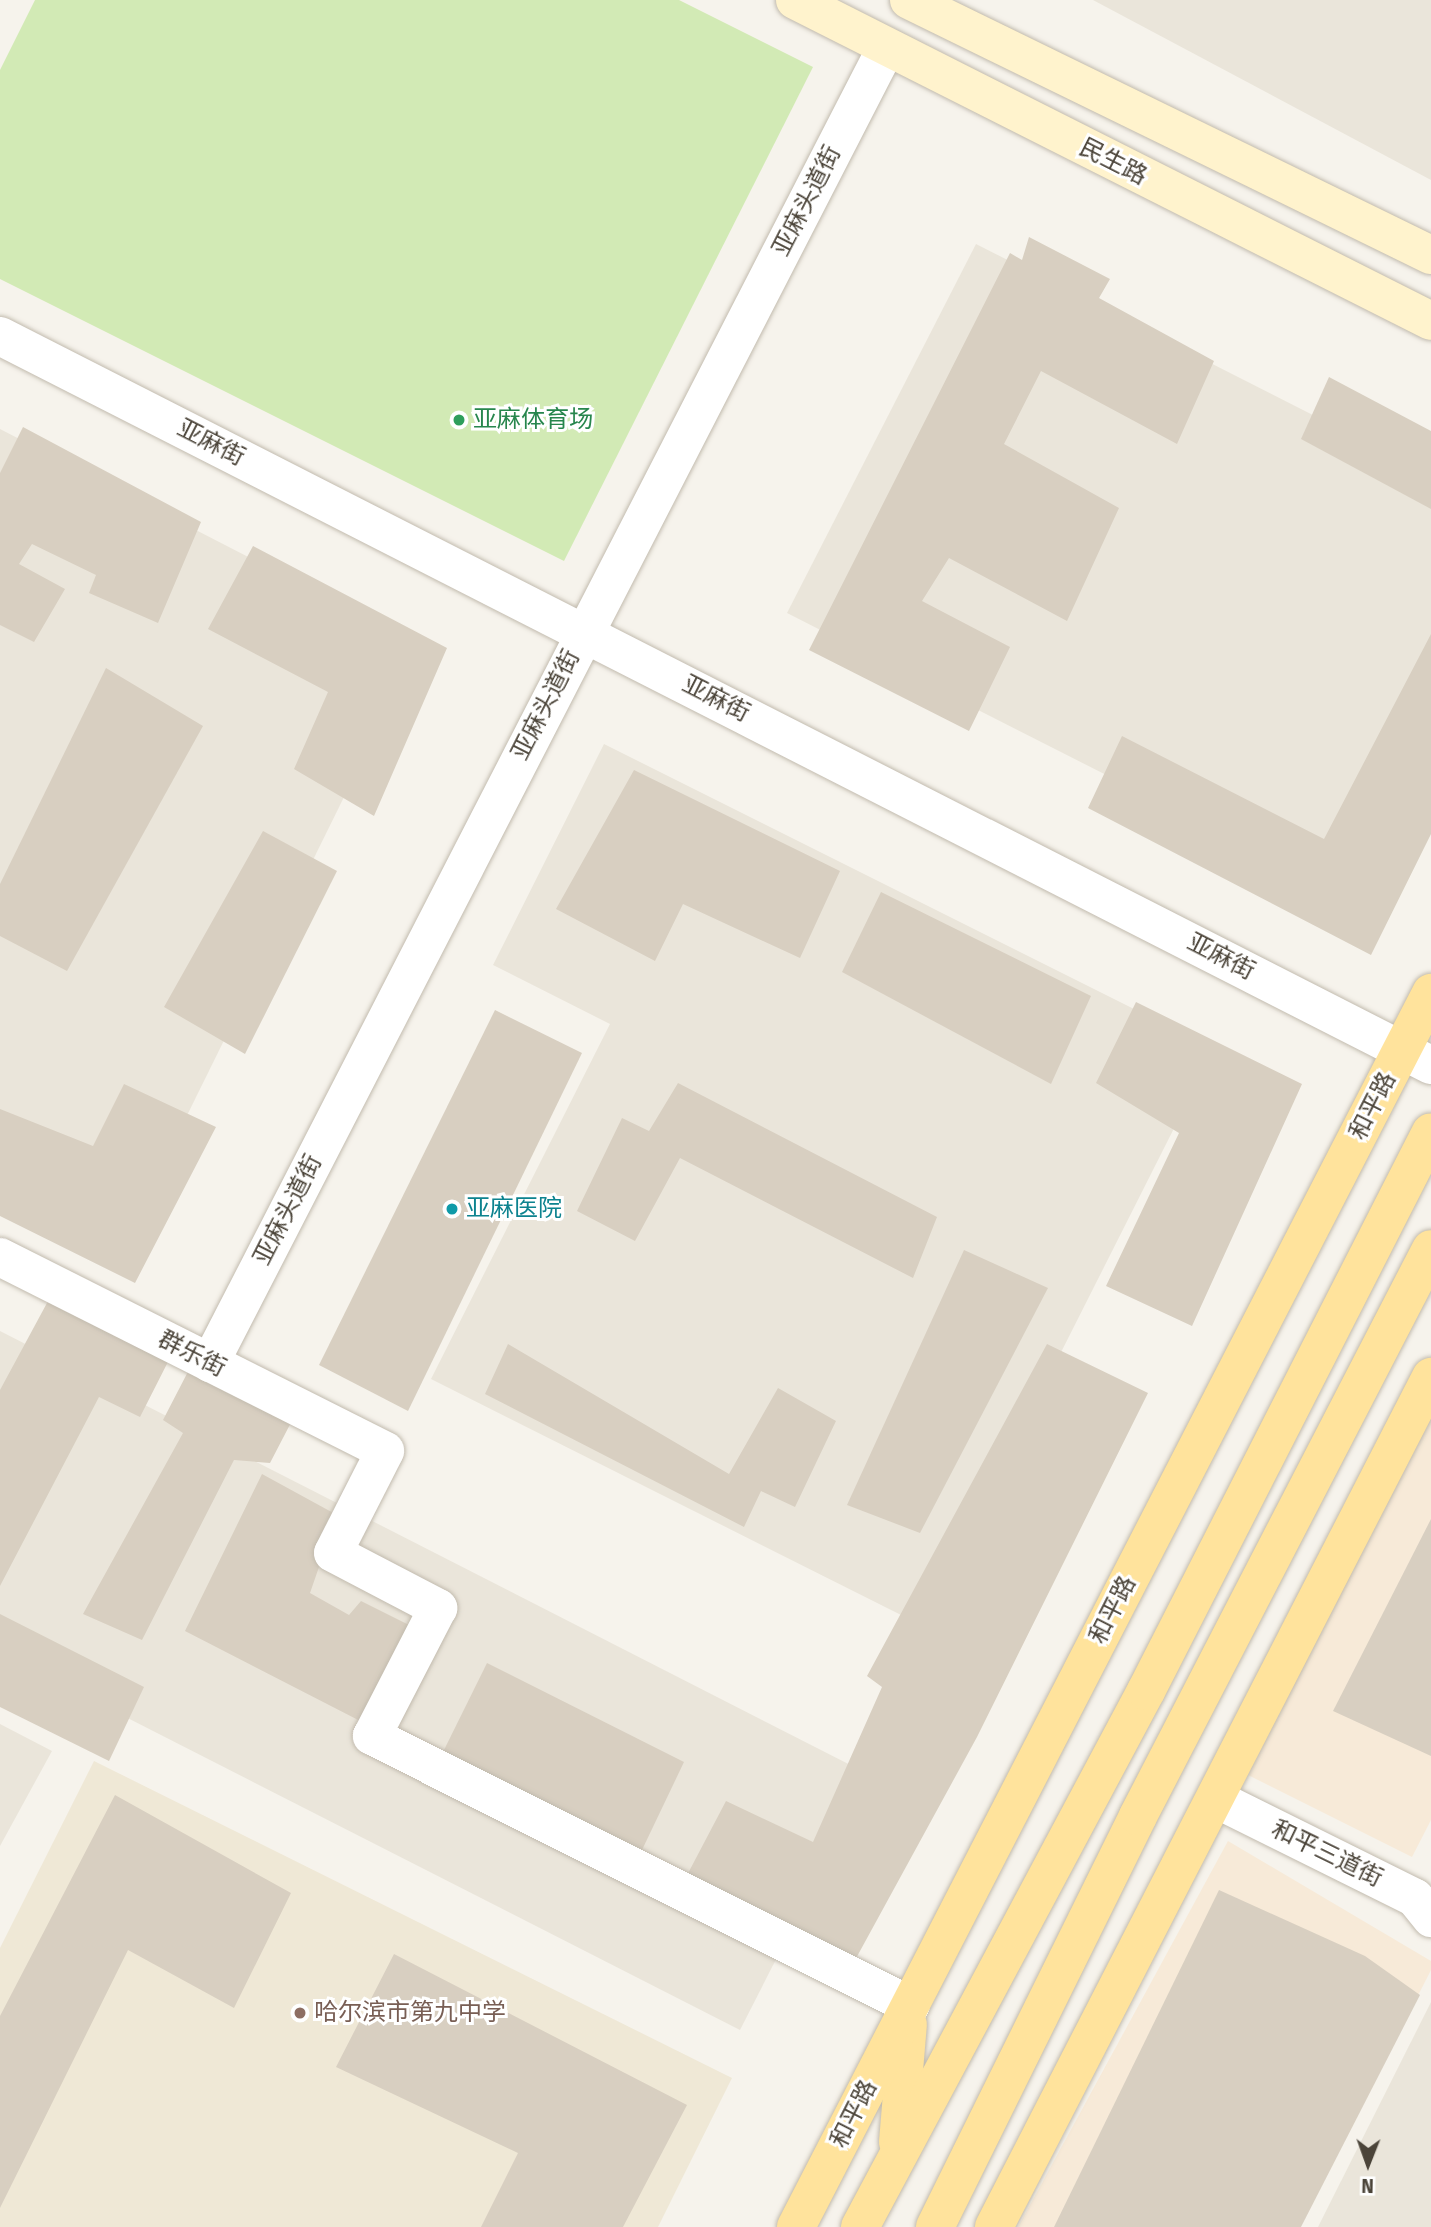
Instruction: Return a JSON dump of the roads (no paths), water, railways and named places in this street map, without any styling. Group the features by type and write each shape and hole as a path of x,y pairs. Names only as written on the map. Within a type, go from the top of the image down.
{"main road":[{"name":"民生路","path":"795,0 1431,321"},
{"path":"909,0 1431,255"},
{"name":"和平路","path":"796,2227 910,2005 1416,1057 1431,993"},
{"path":"860,2227 1146,1691 1431,1132"},
{"path":"935,2227 1138,1815 1431,1249"},
{"path":"995,2225 1431,1377"},
{"path":"896,2160 910,2005"},
{"path":"995,2225 1012,2070"}],"street":[{"name":"亚麻头道街","path":"210,1363 886,48"},
{"name":"亚麻街","path":"2,341 584,632 1416,1057"},
{"name":"群乐街","path":"0,1257 385,1451 332,1553 438,1608 372,1737 910,2005"},
{"name":"和平三道街","path":"1216,1799 1415,1898 1431,1916"}],"place":[{"name":"亚麻体育场","path":"459,420"},
{"name":"亚麻医院","path":"452,1209"},
{"name":"哈尔滨市第九中学","path":"300,2013"}]}
